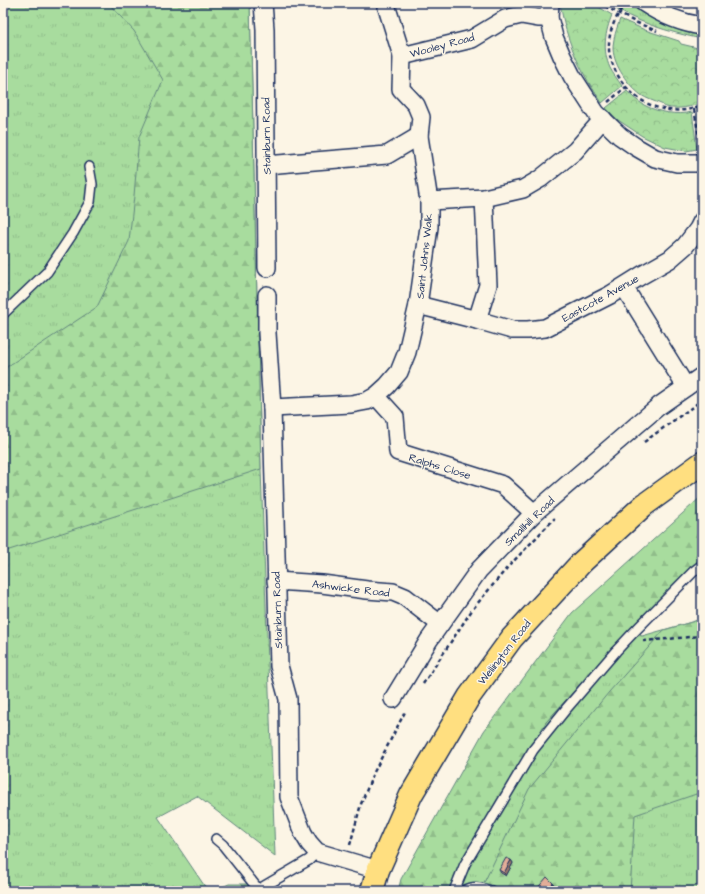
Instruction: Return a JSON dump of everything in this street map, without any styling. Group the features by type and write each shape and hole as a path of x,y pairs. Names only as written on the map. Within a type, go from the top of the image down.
{"main road":[{"name":"Wellington Road","path":"372,891 378,870 411,794 469,697 512,638 582,562 599,546 644,505 702,463"}],"street":[{"name":"Stainburn Road","path":"263,3 265,29 267,268"},
{"name":"Saint Johns Walk","path":"272,408 351,404 367,401 376,396 399,372 407,352 418,305 428,227 429,201 419,136 421,116 416,105 401,89 402,56 387,8 387,3"},
{"path":"644,3 658,12 677,20 688,24 702,26"},
{"path":"549,10 554,37 572,76 596,113 603,112"},
{"name":"Wooley Road","path":"402,56 472,39 505,19 521,15 538,18 549,10"},
{"path":"603,112 620,136 655,158 677,163 701,156"},
{"path":"429,201 484,198 523,189 540,179 575,151 603,112"},
{"path":"266,165 387,155 419,136"},
{"path":"477,320 488,285 484,198"},
{"name":"Eastcote Avenue","path":"477,320 512,330 544,328 610,295 670,259 685,246 702,221"},
{"path":"624,287 686,387"},
{"name":"Stainburn Road","path":"267,295 267,333 272,408 279,666 288,699 289,797 303,833 317,852"},
{"name":"Saint Johns Walk","path":"418,305 477,320"},
{"name":"Smallhill Road","path":"399,704 440,624 479,570 534,513 659,406 702,376"},
{"name":"Ralphs Close","path":"376,396 395,417 398,452 503,485 534,513"},
{"name":"Ashwicke Road","path":"276,581 322,584 393,592 405,597 440,624"},
{"path":"317,852 378,870"}],"lane":[{"path":"3,314 47,272 73,233 90,202 92,184 89,167"},
{"path":"454,891 464,864 533,750 624,642 694,571 702,565"},
{"path":"216,839 223,845 257,890 309,860 317,852"},
{"path":"464,891 469,888 476,887 491,891"}],"path":[{"path":"599,3 635,22 657,30"},
{"path":"625,3 614,21 610,34 609,48 612,62 618,76 626,87 636,97 650,105 671,111 687,110 702,106"},
{"path":"603,112 626,87"},
{"path":"694,108 701,156"},
{"path":"640,445 702,400"},
{"path":"419,689 472,610 507,568 556,517"},
{"path":"624,642 702,636"},
{"path":"345,861 361,804 399,704"}],"green space":[{"path":"3,3 250,3 261,469 275,856 197,796 158,817 208,891 3,891"},
{"path":"108,3 250,3 261,469 3,552 3,373 8,366 97,307 129,241 139,137 163,80 134,31"},
{"path":"560,3 592,3 612,15 606,34 605,48 610,68 622,86 602,103 586,78 572,48 566,31"},
{"path":"606,3 627,3 651,18 681,31 702,34 702,39 652,26 628,16"},
{"path":"620,19 645,30 679,41 681,44 702,49 702,102 685,108 666,107 643,96 631,86 622,75 616,62 613,49 615,33"},
{"path":"627,91 633,97 655,110 681,114 692,112 697,149 686,151 665,147 642,136 618,120 606,108"},
{"path":"702,496 702,558 612,649 546,722 461,864 449,891 398,891 401,879 484,731 572,613"},
{"path":"702,619 702,891 449,891 461,864 546,722 629,631 642,636"},
{"path":"702,619 702,792 635,815 630,891 480,891 529,789 609,692 664,630"},
{"path":"229,884 252,884 256,891 213,891"}],"building":[{"path":"506,858 511,860 504,873 499,870"},
{"path":"547,877 553,883 546,891 535,891"}]}
